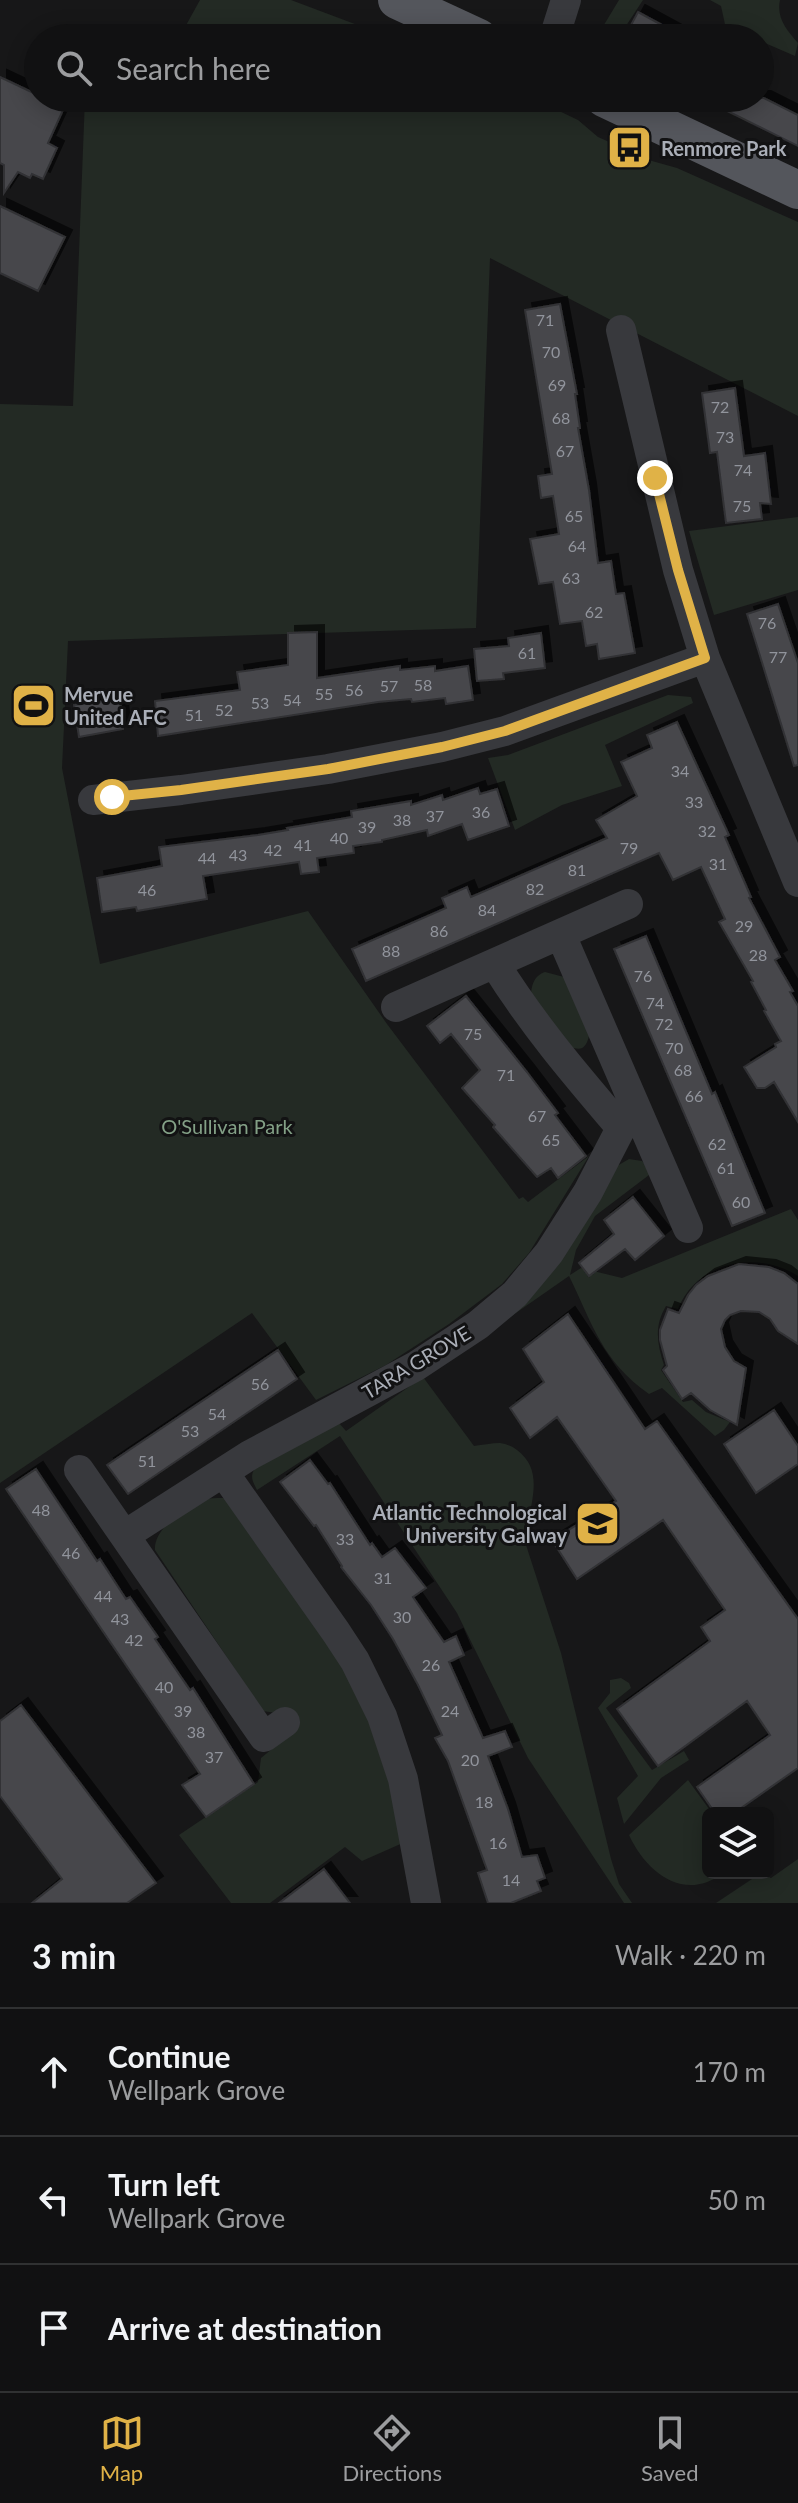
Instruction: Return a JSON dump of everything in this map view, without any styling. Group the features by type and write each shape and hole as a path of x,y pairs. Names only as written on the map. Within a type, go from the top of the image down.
{"main road":[{"path":"397,0 449,24"},
{"path":"634,112 798,190"}],"street":[{"path":"558,24 566,0"},
{"path":"621,330 675,560 705,658 798,882"},
{"path":"93,800 328,769 442,747 505,731 705,658"},
{"path":"396,1007 628,904"},
{"path":"561,935 631,1124 688,1228"},
{"path":"495,964 551,1048 631,1124"},
{"name":"TARA GROVE","path":"125,1535 273,1442 387,1382 446,1348 478,1325 515,1294 549,1253 631,1124"},
{"path":"79,1470 264,1737 285,1722"},
{"path":"224,1473 355,1661 382,1716 405,1789 426,1903"}],"green space":[{"path":"200,0 291,0 355,24 187,24"},
{"path":"619,0 643,0 627,24 604,24"},
{"path":"710,0 780,0 781,18 798,43 795,56 774,47 774,24 725,24 721,6"},
{"name":"O'Sullivan Park","path":"84,112 561,112 578,120 598,137 798,222 798,416 490,258 476,628 68,641 62,768 100,964 308,911 387,1024 519,1199 523,1197 528,1202 589,1156 529,1253 502,1284 449,1324 386,1365 316,1400 252,1313 0,1483 0,404 73,406"},
{"path":"798,517 798,590 714,615 689,531"},
{"path":"668,695 691,697 693,703 605,745 622,786 562,805 515,830 488,758 508,755"},
{"path":"545,972 564,977 589,1036 583,1048 570,1047 531,998 534,982"},
{"path":"629,1159 642,1161 653,1172 595,1216 576,1250 570,1275 581,1268 622,1278 791,1209 798,1220 798,1276 765,1263 730,1265 699,1280 678,1309 666,1306 662,1313 658,1335 664,1365 661,1370 683,1402 692,1400 706,1412 730,1422 715,1436 662,1388 649,1394 620,1369 600,1341 569,1276 503,1322 617,1166"},
{"path":"423,1377 474,1446 509,1445 527,1460 532,1470 534,1482 526,1545 561,1653 611,1859 619,1884 632,1903 624,1903 528,1758 457,1613 340,1436 257,1490 254,1483 252,1475 257,1466 339,1423 346,1431"},
{"path":"223,1498 230,1501 327,1635 382,1742 405,1842 362,1861 345,1847 270,1903 231,1903 179,1835 258,1782 261,1758 299,1727 276,1713 263,1711 155,1550 159,1534 179,1513 203,1500"},
{"path":"621,1678 631,1688 606,1708 652,1770 684,1751 689,1760 661,1778 624,1824 617,1798 638,1776 598,1708 610,1693 610,1680"},
{"path":"688,1780 708,1807 702,1807 702,1879 712,1879 694,1885 668,1879 645,1861 629,1835"},
{"path":"798,1859 798,1903 716,1903 752,1879 774,1879"}],"building":[{"path":"638,12 660,24 632,24"},
{"path":"0,77 24,88 24,112 62,112 48,143 57,148 43,179 32,174 30,178 18,172 4,193 4,165 0,163"},
{"path":"774,103 798,115 798,146 729,112 774,112"},
{"path":"0,206 65,237 38,291 0,273"},
{"path":"560,304 577,394 578,428 598,563 611,561 616,594 624,593 635,653 599,659 597,644 586,646 582,621 560,624 553,582 539,584 530,539 559,534 553,496 541,498 538,476 552,474 525,310"},
{"path":"735,388 744,456 765,453 771,504 760,503 762,519 726,523 717,452 710,453 702,393"},
{"path":"778,604 798,663 798,765 794,766 747,614"},
{"path":"317,632 317,678 400,666 400,670 435,666 435,671 468,666 473,700 446,704 445,698 378,702 158,736 155,701 240,690 237,672 288,665 288,633"},
{"path":"541,633 545,668 503,673 504,679 477,681 474,649 509,646 508,638"},
{"path":"120,699 123,729 79,737 74,705"},
{"path":"677,722 729,835 725,837 749,898 780,957 775,960 798,1006 798,1122 774,1082 765,1088 757,1088 744,1067 781,1041 764,1011 753,981 719,922 725,919 701,867 673,880 659,853 366,981 352,949 446,908 442,898 467,887 471,897 607,838 596,820 637,796 621,762 652,748 647,735"},
{"path":"478,788 480,794 497,789 509,826 468,840 462,824 428,836 427,830 353,846 354,853 317,858 319,872 301,874 299,862 203,876 207,899 137,911 136,907 102,912 97,878 162,866 159,847 288,830 352,817 351,811 411,801 411,805 442,795 443,800"},
{"path":"646,936 765,1213 732,1226 614,949"},
{"path":"466,996 558,1113 555,1115 586,1156 558,1178 551,1168 537,1177 493,1127 495,1125 462,1088 480,1070 451,1034 440,1043 427,1026"},
{"path":"633,1197 664,1236 635,1260 625,1249 589,1276 579,1263 614,1234 604,1220"},
{"path":"739,1264 769,1267 784,1273 798,1284 798,1344 778,1331 770,1319 759,1312 741,1311 725,1320 721,1329 725,1347 734,1361 746,1368 737,1425 710,1410 691,1393 682,1399 663,1370 667,1366 660,1330 668,1309 679,1313 696,1285 708,1276"},
{"path":"568,1314 645,1429 657,1421 798,1619 798,1768 743,1807 711,1807 697,1787 770,1735 747,1701 658,1766 617,1709 710,1641 701,1627 725,1610 663,1520 577,1579 552,1540 616,1501 557,1417 530,1438 510,1408 544,1382 523,1349"},
{"path":"278,1350 297,1379 128,1494 107,1465"},
{"path":"774,1410 798,1446 798,1464 756,1493 724,1444"},
{"path":"310,1460 330,1483 370,1545 372,1543 382,1557 395,1548 426,1588 413,1597 444,1642 456,1636 464,1655 449,1662 483,1738 505,1731 512,1747 488,1756 522,1857 537,1855 545,1878 537,1881 541,1891 511,1903 488,1903 478,1873 487,1870 448,1761 435,1738 442,1735 418,1685 371,1605 341,1567 316,1525 280,1482"},
{"path":"36,1469 97,1561 100,1559 126,1599 130,1597 158,1637 155,1639 190,1690 193,1688 254,1784 206,1817 182,1785 200,1774 6,1489"},
{"path":"21,1705 156,1883 127,1903 32,1903 62,1879 0,1796 0,1721"},
{"path":"324,1869 350,1903 279,1903"}],"place":[{"name":"Renmore Park","path":"630,148"},
{"name":"Mervue United AFC","path":"33,705"},
{"name":"Atlantic Technological University Galway","path":"598,1524"}],"route":[{"path":"112,797 328,769 442,747 505,731 705,658 678,570 655,478"}]}
